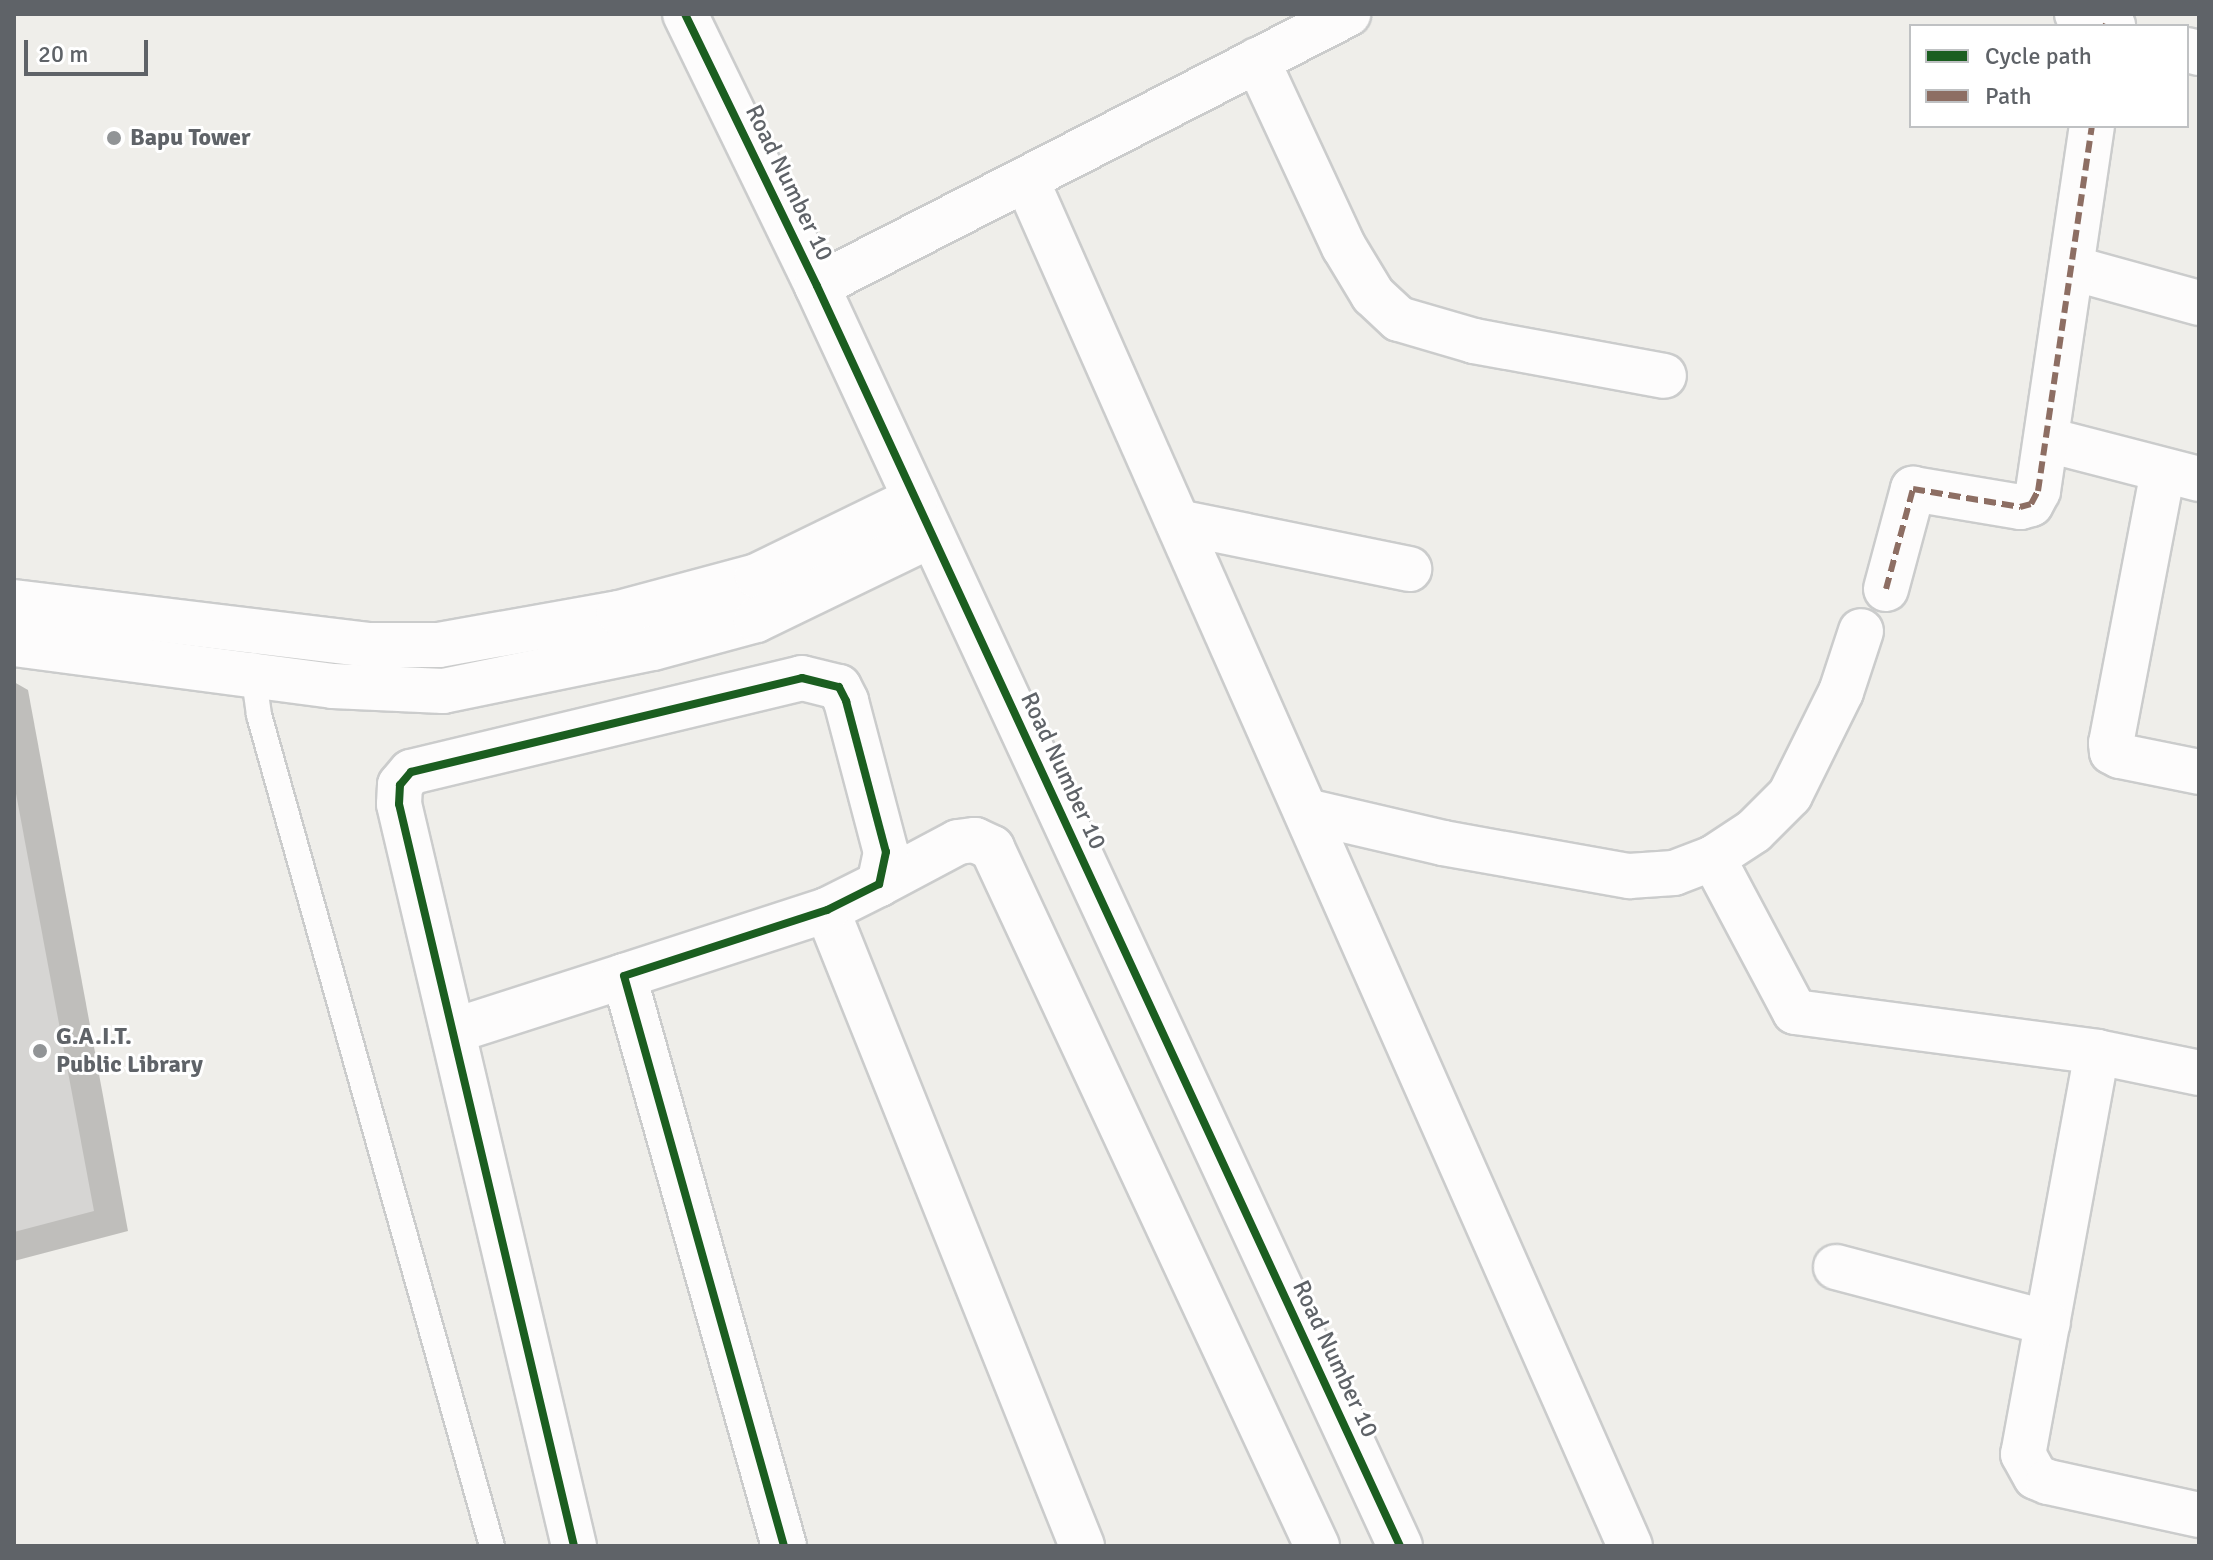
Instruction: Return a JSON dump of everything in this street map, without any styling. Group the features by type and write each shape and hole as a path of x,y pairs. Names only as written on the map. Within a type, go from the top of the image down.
{"street":[{"name":"Road Number 10","path":"685,14 817,286 1400,1546"},
{"path":"817,286 1348,14"},
{"path":"1257,60 1344,247 1373,295 1399,319 1474,341 1664,376"},
{"path":"1886,589 1913,489 2031,504 2048,440 2092,128"},
{"path":"1026,179 1630,1546"},
{"path":"2072,268 2199,303"},
{"path":"2048,440 2181,475 2111,743 2112,752 2120,756 2199,772"},
{"path":"14,644 384,692 443,691 653,648 923,517"},
{"path":"1178,522 1409,569"},
{"path":"14,602 367,645 439,645 619,613 765,595"},
{"path":"765,595 802,678"},
{"path":"1306,811 1443,843 1629,876 1674,873 1713,858 1754,831 1790,795 1841,692 1861,631"},
{"path":"574,1546 399,804 400,785 411,772 802,678 839,687 846,701 886,852 879,884"},
{"path":"453,1031 827,910 958,842 975,840 992,848 1317,1546"},
{"path":"1713,858 1795,1012 2097,1052 2199,1073"},
{"path":"827,910 1082,1546"},
{"path":"624,976 784,1546"},
{"path":"2097,1052 2048,1323 2024,1436 2028,1468 2036,1477 2080,1491 2199,1515"},
{"path":"1836,1267 2048,1323"}],"lane":[{"path":"252,631 252,675 492,1546"}],"building":[{"name":"G.A.I.T. Public Library","path":"14,783 94,1211 14,1232"}],"marked path":[{"path":"1886,589 1913,489 2020,507 2031,504 2038,491 2092,128"}],"cycle path":[{"path":"685,14 817,286 1400,1546"},
{"path":"574,1546 399,804 400,785 411,772 802,678 839,687 846,701 886,852 879,884 827,910 624,976 784,1546"}],"place":[{"name":"Bapu Tower","path":"114,138"},
{"name":"G.A.I.T. Public Library","path":"40,1051"}]}
